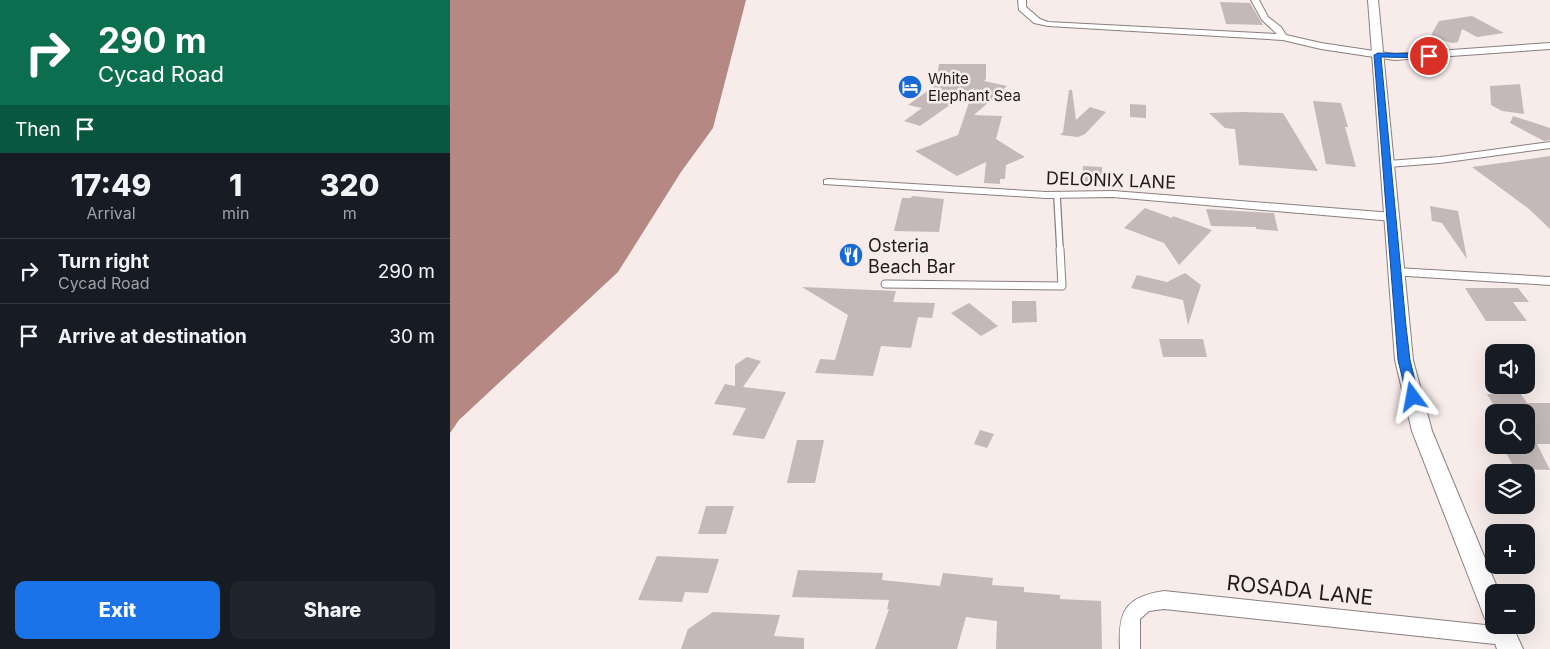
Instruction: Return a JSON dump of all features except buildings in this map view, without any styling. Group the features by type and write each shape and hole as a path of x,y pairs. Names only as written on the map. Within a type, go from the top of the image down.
{"street":[{"path":"1022,0 1022,8 1037,21 1048,24 1283,37 1378,55 1429,56 1550,46"},
{"path":"1256,0 1265,18 1278,29 1283,37"},
{"path":"1373,0 1404,360 1422,431 1485,588"},
{"path":"1388,164 1440,160 1550,145"},
{"name":"DELONIX LANE","path":"828,182 1057,196 1113,194 1392,217"},
{"path":"1396,272 1550,281"},
{"name":"ROSADA LANE","path":"1130,649 1128,632 1131,615 1136,606 1149,601 1164,600 1505,637"}],"lane":[{"path":"885,284 1062,286 1057,196"}],"shaded area":[{"path":"450,0 746,0 713,128 681,172 618,272 459,420 450,433"}],"place":[{"name":"White Elephant Sea","path":"910,87"},
{"name":"Osteria Beach Bar","path":"851,255"}],"route":[{"path":"1413,397 1404,360 1378,55 1394,57 1429,56"}]}
